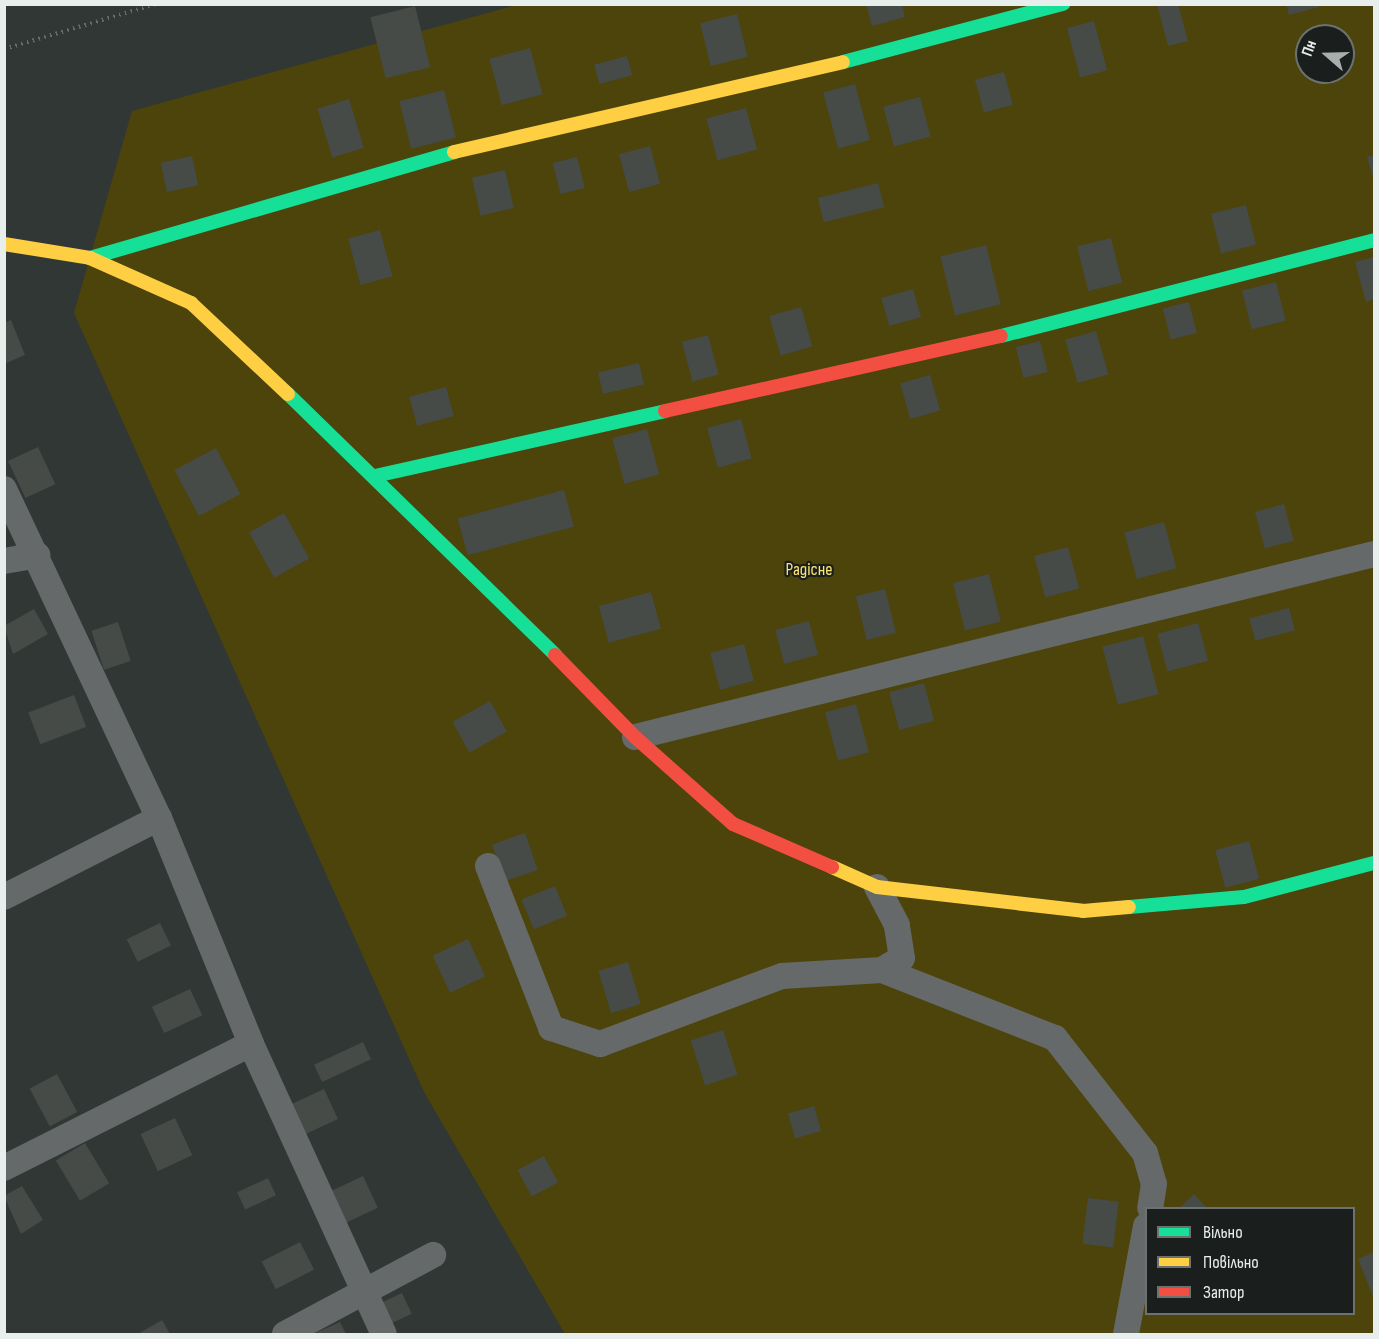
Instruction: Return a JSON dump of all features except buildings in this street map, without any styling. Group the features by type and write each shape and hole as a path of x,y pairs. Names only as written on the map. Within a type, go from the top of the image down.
{"street":[{"path":"90,258 485,143 876,54 1063,4"},
{"path":"375,476 1067,321 1374,240"},
{"path":"4,244 90,258 191,303 375,476 635,737 733,824 877,887 1083,910 1244,897 1374,863"},
{"path":"4,489 159,818 251,1044 384,1335"},
{"path":"635,737 1374,554"},
{"path":"4,561 37,555"},
{"path":"4,897 159,818"},
{"path":"488,866 551,1028 575,1039 600,1044 782,976 882,970 1055,1038 1145,1152 1154,1184 1150,1207"},
{"path":"877,887 897,925 902,958 882,970"},
{"path":"4,1168 251,1044"},
{"path":"1126,1335 1145,1231"},
{"path":"285,1335 433,1255"}],"path":[{"path":"4,49 156,4"}],"green space":[{"name":"Радісне","path":"516,5 1374,5 1374,1334 565,1334 424,1092 74,313 132,111"}],"traffic: fast":[{"path":"843,62 1063,4"},
{"path":"90,258 454,152"},
{"path":"1001,336 1374,240"},
{"path":"288,394 555,655"},
{"path":"375,476 665,411"},
{"path":"1129,907 1244,897 1374,863"}],"traffic: slow":[{"path":"454,152 843,62"},
{"path":"4,244 90,258 191,303 288,394"},
{"path":"832,867 877,887 1083,911 1129,907"}],"traffic: jam":[{"path":"665,411 1001,336"},
{"path":"555,655 635,737 733,824 832,867"}]}
